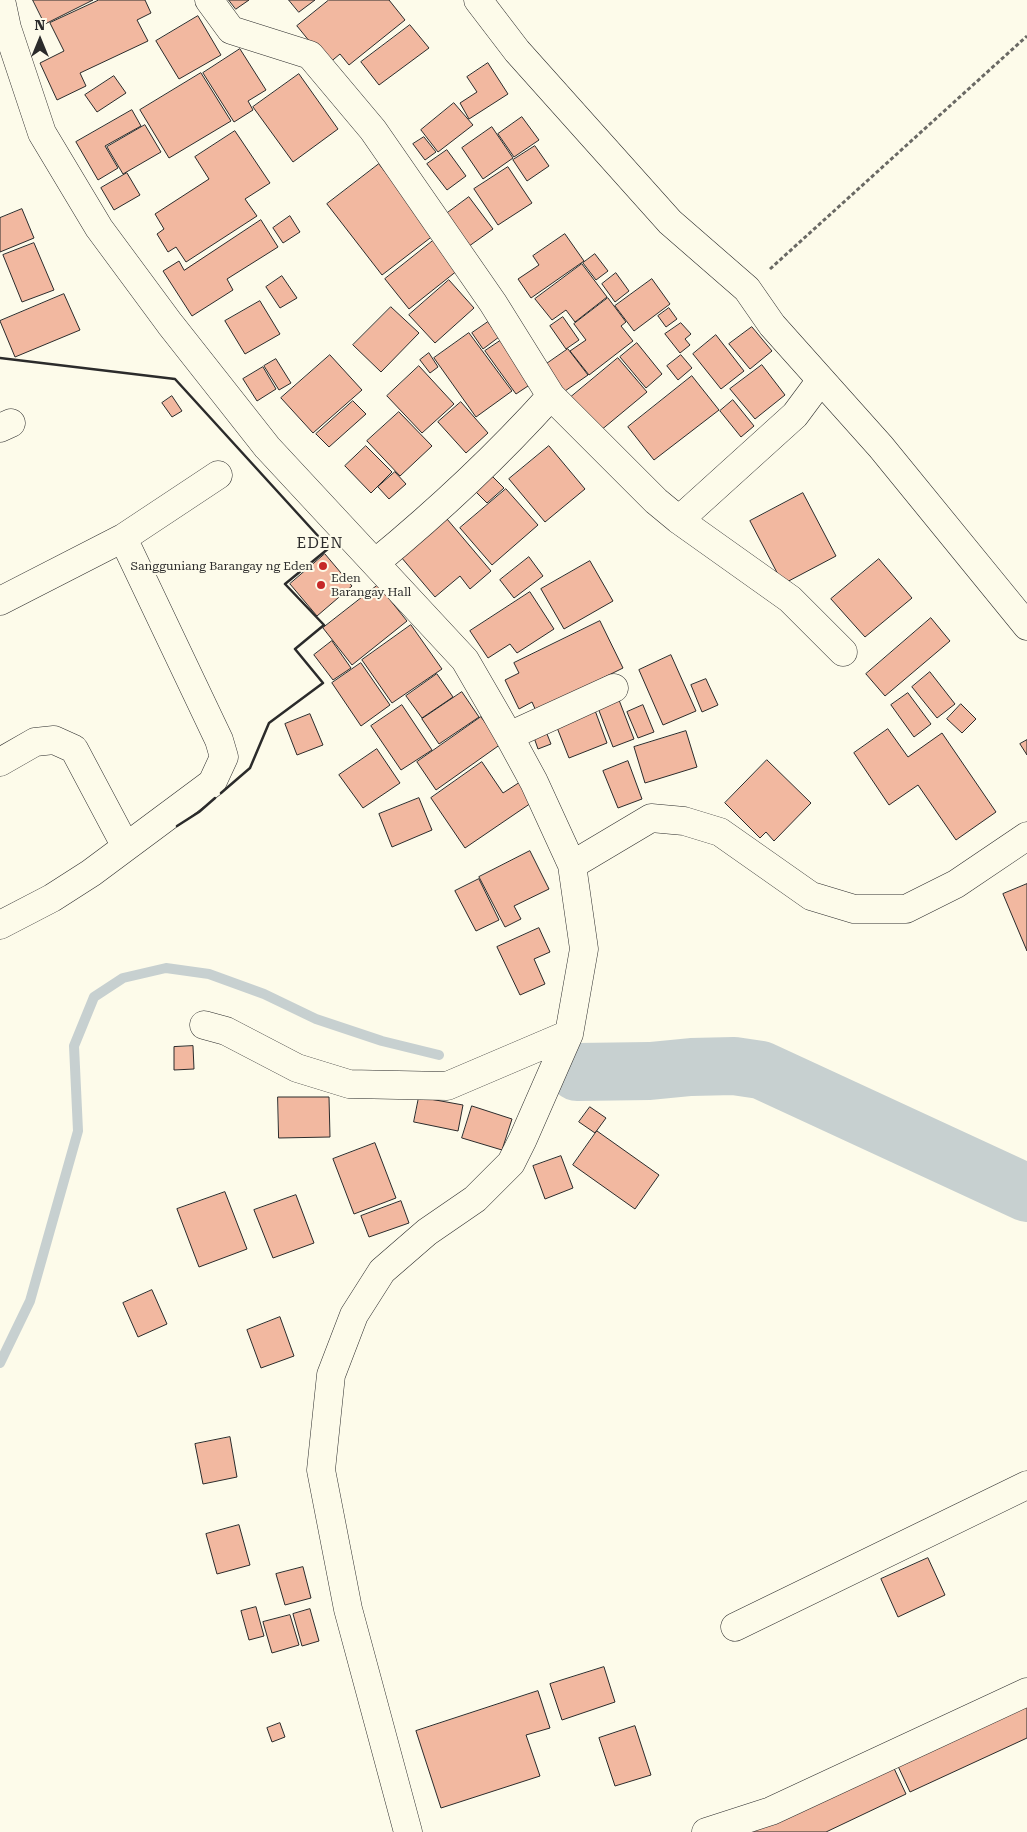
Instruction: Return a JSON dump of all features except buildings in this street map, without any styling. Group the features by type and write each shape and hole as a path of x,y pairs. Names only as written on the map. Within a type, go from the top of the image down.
{"street":[{"path":"1,0 7,28 42,133 99,228 170,324 268,447 465,660 534,782 572,865 584,949 569,1034 523,1139 511,1163 475,1198 428,1232 382,1270 354,1315 331,1375 321,1470 348,1609 408,1832"},
{"path":"209,0 231,30 310,56 317,63 373,130 493,303 551,396 656,501 679,520 790,599 843,652"},
{"path":"478,0 517,51 670,222 747,289 772,325 881,447 1027,626"},
{"path":"679,520 795,415 821,380"},
{"path":"375,563 412,533 511,440 551,396"},
{"path":"0,601 123,538 218,475"},
{"path":"0,925 52,898 91,873 212,783 224,757 219,740 123,538"},
{"path":"509,736 614,688"},
{"path":"0,762 35,742 54,740 74,749 126,847"},
{"path":"572,865 651,818 684,820 720,832 811,896 854,908 906,909 956,884 1027,836"},
{"path":"204,1025 226,1031 298,1068 349,1084 447,1086 569,1034"},
{"path":"735,1627 1027,1485"},
{"path":"706,1832 771,1811 1027,1692"}],"path":[{"path":"747,289 1027,36"}],"waterway":[{"path":"0,1363 30,1301 78,1131 74,1046 94,997 123,978 166,968 209,974 264,994 316,1019 382,1041 439,1055"},
{"path":"577,1072 650,1071 691,1067 734,1066 761,1070 1027,1193"}],"wall":[{"path":"0,358 175,379 329,548 285,584 324,625 295,649 323,683 269,723 250,768 221,793"},
{"path":"177,826 199,812 215,798"}],"place":[{"name":"Sangguniang Barangay ng Eden","path":"323,566"},
{"name":"Eden Barangay Hall","path":"321,585"}],"district":[{"name":"EDEN","path":"320,544"}]}
